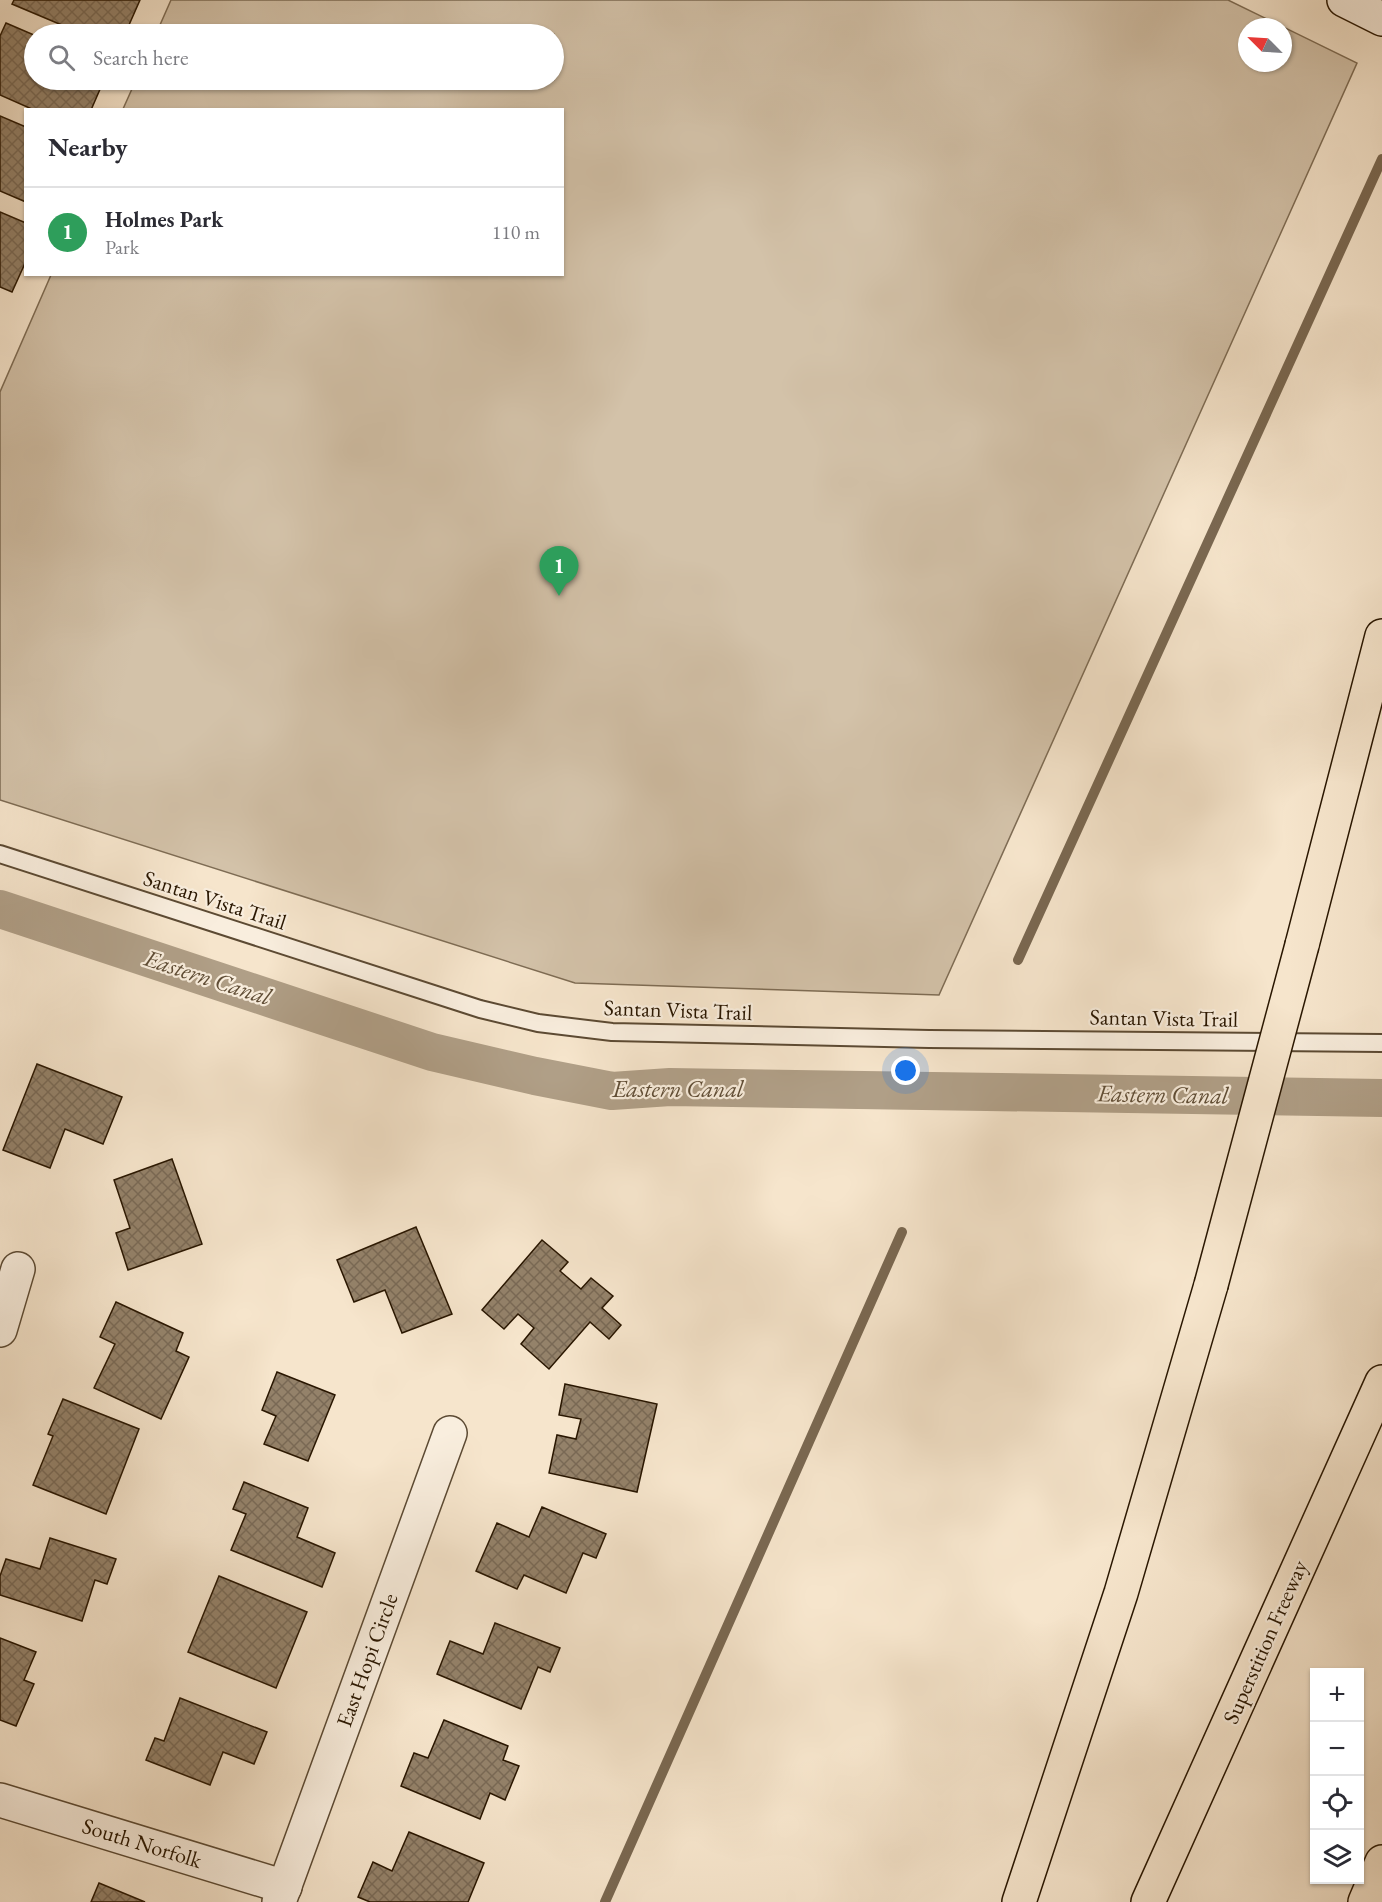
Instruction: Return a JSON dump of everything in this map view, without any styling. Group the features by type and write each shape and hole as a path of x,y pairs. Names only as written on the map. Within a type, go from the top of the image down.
{"highway":[{"path":"1019,1902 1121,1593 1211,1285 1382,636"},
{"name":"Superstition Freeway","path":"1148,1902 1382,1382"},
{"path":"1365,1902 1382,1862"}],"street":[{"path":"1344,0 1382,19"},
{"path":"0,1330 18,1269"},
{"name":"East Hopi Circle","path":"282,1894 450,1433"},
{"name":"South Norfolk","path":"0,1800 282,1894"}],"lane":[{"name":"Santan Vista Trail","path":"0,854 480,1009 538,1023 612,1032 1382,1043"}],"shaded area":[{"path":"171,0 1228,0 1265,18 1238,18 1238,72 1292,72 1292,31 1357,63 939,995 575,983 0,800 0,392 51,276 564,276 564,108 123,108 132,90 564,90 564,24 160,24"}],"building":[{"path":"14,0 140,0 129,24 59,24 12,4"},
{"path":"6,23 24,31 24,90 100,90 92,108 29,108 0,95 0,36"},
{"path":"0,116 24,126 24,201 0,191"},
{"path":"0,212 24,222 24,265 12,292 0,287"},
{"path":"37,1064 122,1097 103,1144 65,1129 50,1168 3,1150"},
{"path":"172,1159 202,1244 128,1270 116,1233 130,1228 114,1180"},
{"path":"416,1227 452,1314 402,1333 385,1290 354,1302 337,1260"},
{"path":"542,1240 568,1262 560,1271 581,1289 591,1278 613,1296 602,1308 621,1325 609,1339 590,1322 549,1369 521,1344 534,1328 518,1314 504,1329 482,1310"},
{"path":"116,1302 183,1333 176,1351 189,1357 161,1419 94,1388 115,1344 100,1337"},
{"path":"277,1372 335,1395 308,1461 264,1444 276,1416 262,1410"},
{"path":"565,1384 657,1404 637,1492 549,1473 557,1435 576,1439 581,1419 559,1415"},
{"path":"63,1399 139,1429 106,1514 33,1485 53,1436 48,1434"},
{"path":"244,1482 308,1508 297,1537 335,1553 322,1587 231,1550 246,1514 233,1509"},
{"path":"542,1507 606,1534 596,1558 583,1553 566,1593 524,1575 517,1589 476,1571 497,1523 529,1537"},
{"path":"50,1538 116,1559 107,1584 95,1580 82,1621 0,1595 0,1576 6,1559 40,1569"},
{"path":"219,1576 307,1612 276,1688 188,1652"},
{"path":"495,1623 560,1648 550,1672 538,1667 521,1709 437,1674 450,1641 483,1654"},
{"path":"0,1638 36,1652 24,1680 34,1684 16,1726 0,1720"},
{"path":"180,1698 267,1732 254,1764 223,1752 210,1785 146,1760 155,1738 164,1741"},
{"path":"444,1720 508,1746 503,1760 519,1766 505,1800 490,1793 480,1819 401,1786 414,1753 428,1758"},
{"path":"409,1832 484,1863 468,1902 370,1902 358,1897 373,1862 392,1871"},
{"path":"99,1883 145,1902 91,1902"}],"waterway":[{"path":"1018,960 1382,159"},
{"name":"Eastern Canal","path":"0,909 432,1052 612,1091 670,1087 1382,1098"},
{"path":"605,1902 902,1232"}],"place":[{"name":"Holmes Park","path":"559,596"}]}
